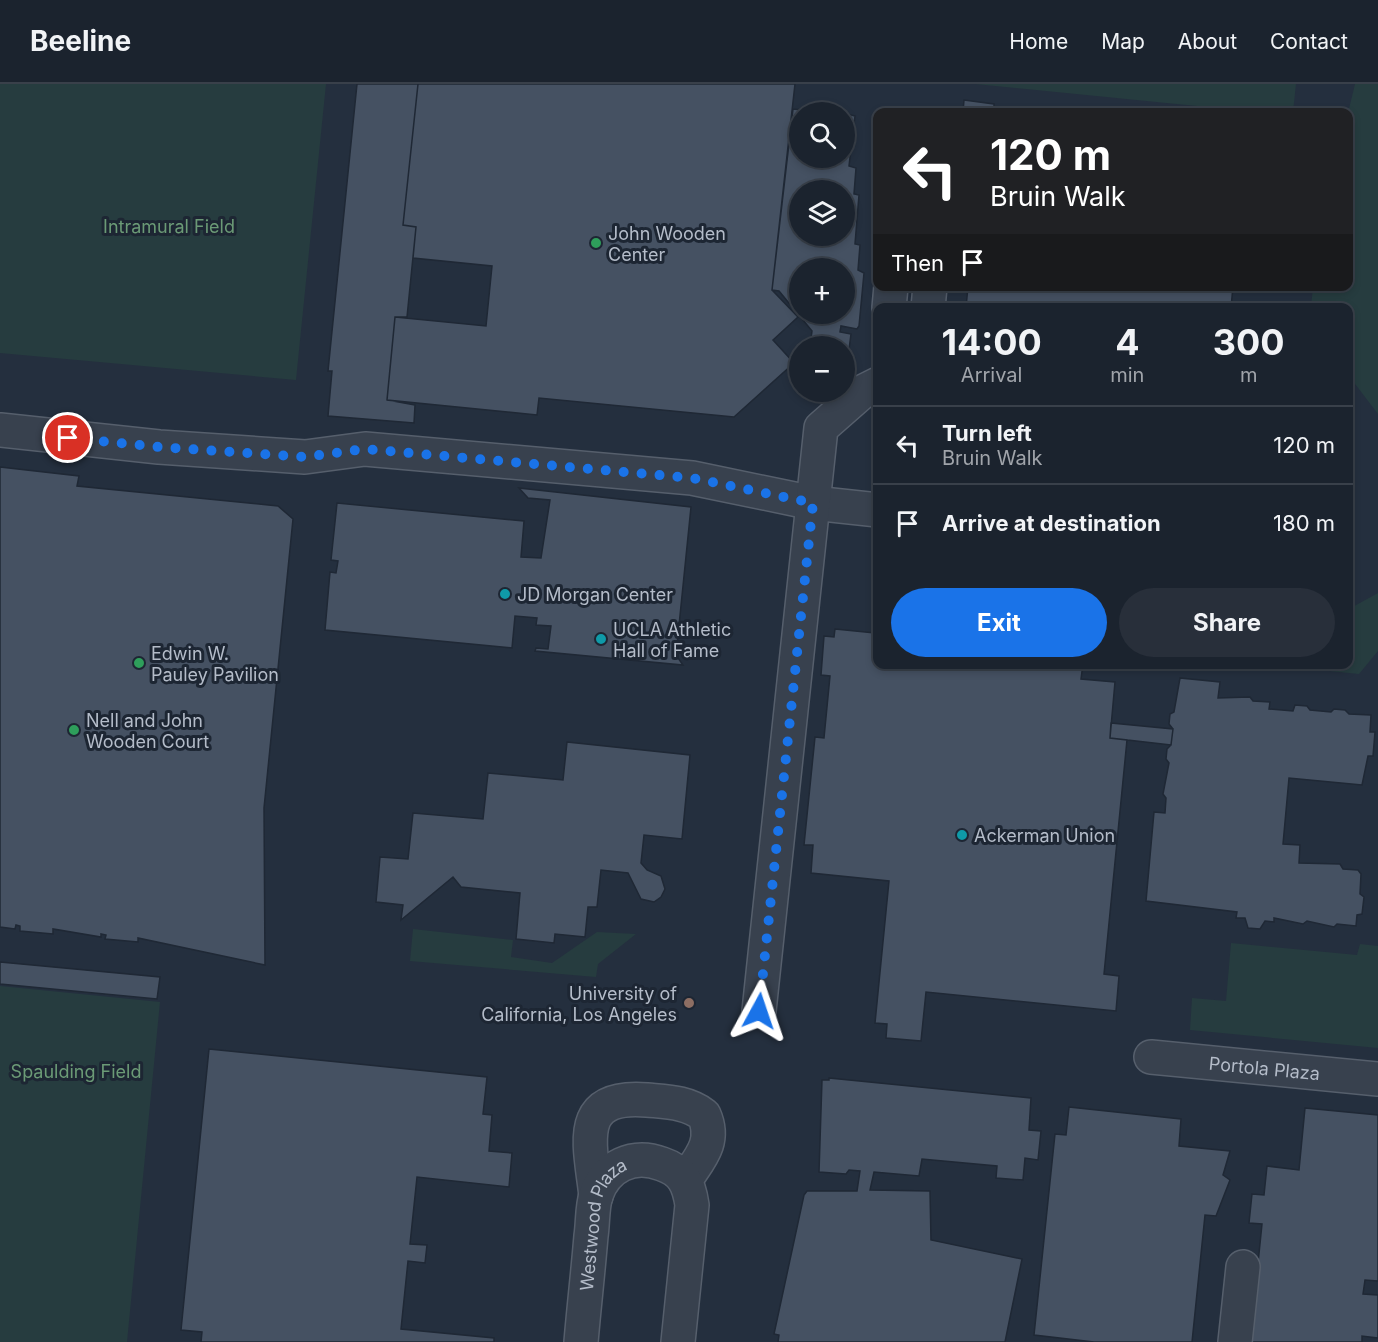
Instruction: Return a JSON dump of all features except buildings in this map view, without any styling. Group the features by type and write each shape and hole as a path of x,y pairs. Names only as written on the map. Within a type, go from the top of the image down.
{"street":[{"path":"759,1011 821,429 862,392 873,386"},
{"path":"0,430 159,447 305,457 365,449 692,478 813,503 873,509"},
{"name":"Portola Plaza","path":"1151,1057 1378,1079"},
{"path":"596,1196 591,1147 594,1120 598,1110 609,1102 624,1098 683,1104 705,1115 710,1135 707,1147 686,1179 692,1205 678,1342"},
{"name":"Westwood Plaza","path":"581,1342 596,1196 609,1173 626,1161 657,1162 673,1168 686,1179"},
{"path":"1235,1342 1243,1267"}],"green space":[{"name":"Intramural Field","path":"0,84 326,84 296,380 0,353"},
{"path":"975,84 1296,84 1293,108 1217,108"},
{"path":"1355,84 1378,84 1378,414 1353,381 1353,303 1311,303 1313,291 1353,291 1353,108 1349,108"},
{"path":"1378,593 1378,651 1359,674 1310,669 1353,669 1353,607"},
{"path":"413,929 513,940 511,957 552,963 597,932 636,934 598,964 596,977 410,961"},
{"path":"1231,943 1357,955 1360,944 1378,946 1378,1048 1190,1030 1192,998 1226,1001"},
{"name":"Spaulding Field","path":"0,986 160,1002 127,1342 0,1342"}],"place":[{"name":"John Wooden Center","path":"596,243"},
{"name":"JD Morgan Center","path":"505,594"},
{"name":"UCLA Athletic Hall of Fame","path":"601,639"},
{"name":"Edwin W. Pauley Pavilion","path":"139,663"},
{"name":"Nell and John Wooden Court","path":"74,730"},
{"name":"Ackerman Union","path":"962,835"},
{"name":"University of California, Los Angeles","path":"689,1003"}],"route":[{"path":"68,438 305,457 365,449 692,478 813,503 759,1011"}]}
